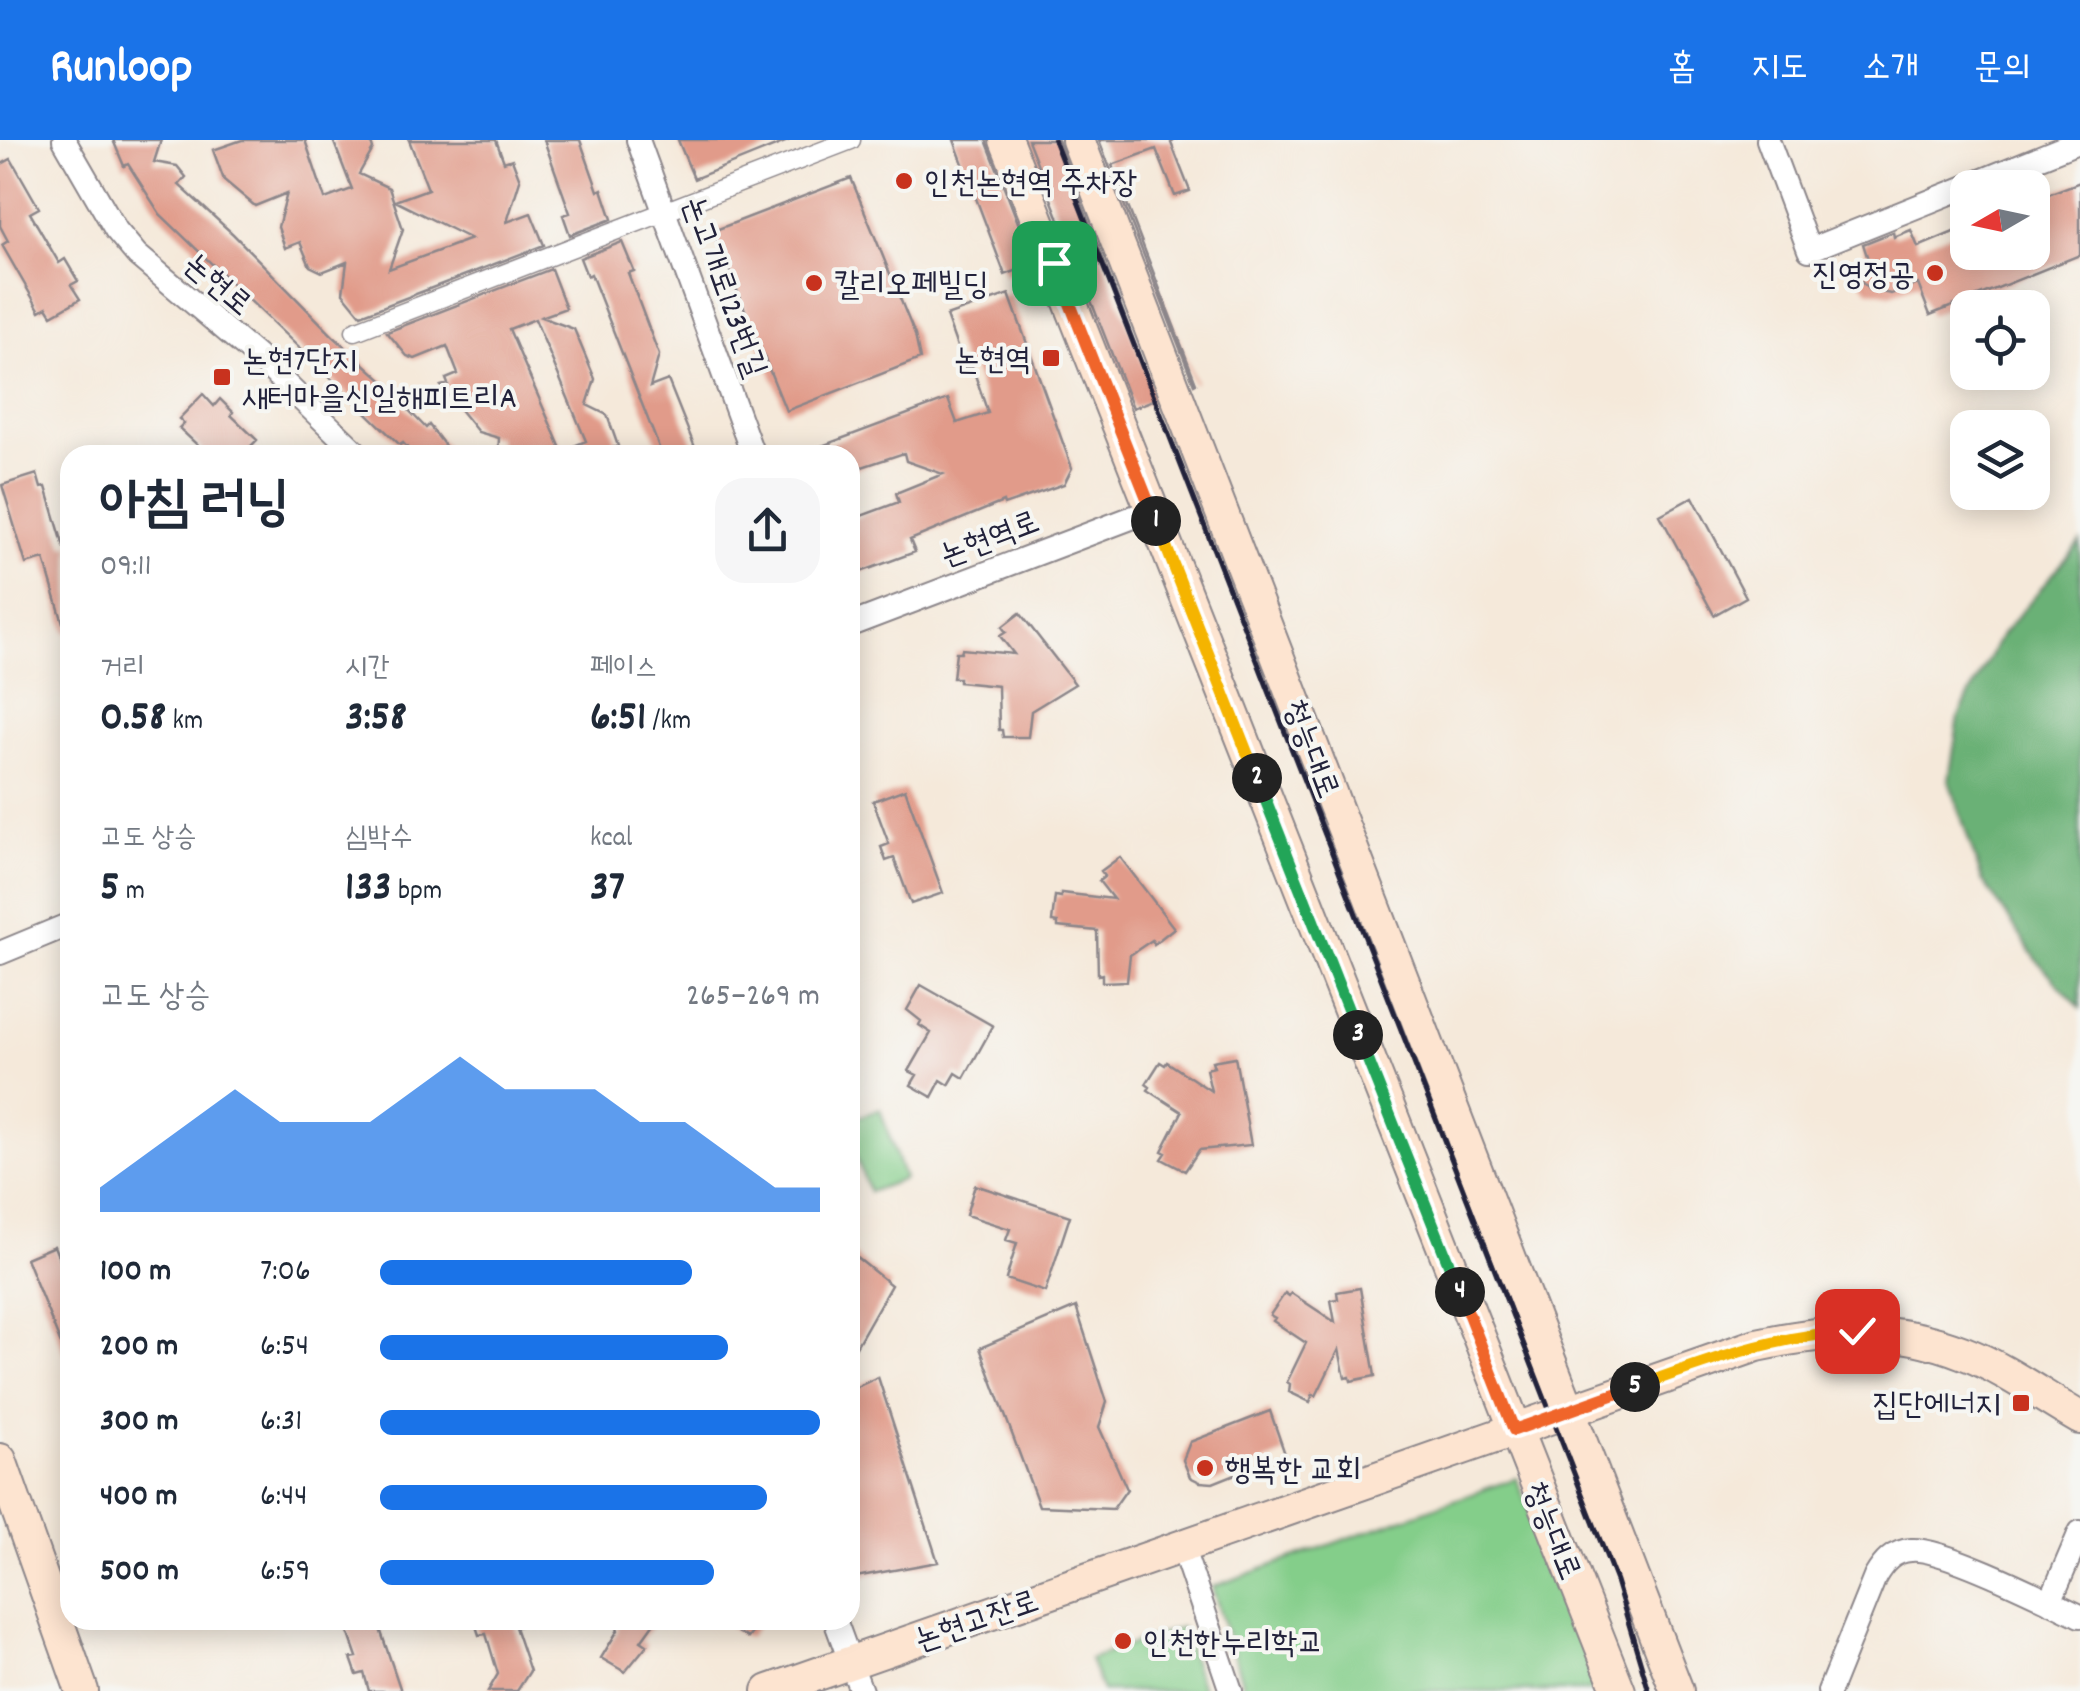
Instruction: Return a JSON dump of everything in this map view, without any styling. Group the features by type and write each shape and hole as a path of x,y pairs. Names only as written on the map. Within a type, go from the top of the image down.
{"main road":[{"name":"청능대로","path":"1006,140 1619,1691"},
{"name":"청능대로","path":"1078,140 1677,1691"},
{"name":"논현고잔로","path":"769,1691 856,1677 1182,1546 1757,1344 1810,1333 1857,1331 1908,1336 1967,1354 2080,1418"},
{"path":"0,1460 60,1629"},
{"path":"60,1630 82,1691"}],"street":[{"name":"논현로","path":"64,140 116,230 137,255 261,360 349,445"},
{"name":"논고개로123번길","path":"638,140 748,445"},
{"path":"355,331 850,140"},
{"path":"1768,140 1809,250 2080,141"},
{"name":"논현역로","path":"860,622 1152,510"},
{"path":"0,953 60,928"},
{"path":"2050,1602 2080,1532"},
{"path":"1182,1546 1232,1691"},
{"path":"1828,1691 1875,1577 1895,1554 1910,1550 1945,1556 2080,1616"},
{"path":"839,1630 856,1677"}],"green space":[{"path":"2080,542 2080,1008 2037,960 1982,880 1949,780 1959,716 2000,637"},
{"path":"880,1109 904,1179 869,1192 860,1167 860,1116"},
{"path":"1516,1478 1605,1691 1245,1691 1212,1587"},
{"path":"1181,1627 1203,1691 1102,1691 1090,1659"}],"building":[{"path":"113,140 161,140 154,162 177,166 186,177 179,185 399,395 396,397 426,428 429,425 444,445 400,445 160,214 128,164 124,166"},
{"path":"242,140 305,140 325,199 352,189 333,140 370,140 373,149 359,174 389,188 403,229 389,269 471,239 395,201 428,189 409,140 496,140 504,162 512,159 520,180 507,222 531,213 544,245 361,315 343,293 347,262 322,272 310,266 300,242 285,248 278,227 287,193 255,206 224,180 213,150"},
{"path":"544,140 580,140 612,219 570,235 563,215 570,213"},
{"path":"678,140 788,140 788,141 694,179"},
{"path":"954,140 986,140 1034,264 1005,275"},
{"path":"1028,140 1058,140 1156,399 1133,408"},
{"path":"1099,140 1175,140 1171,143 1190,191 1175,196 1156,149 1112,165 1194,384"},
{"path":"11,159 39,208 30,213 59,263 65,259 78,281 71,285 80,299 52,315 47,307 40,311 2,245 8,241 0,226 0,165"},
{"name":"칼리오페빌딩","path":"851,178 915,335 920,359 786,411 713,231"},
{"path":"2080,182 2080,255 2050,267 2050,193"},
{"path":"1911,230 1918,247 1950,234 1950,270 2042,270 1992,290 1950,290 1950,307 1930,315 1918,284 1891,294 1869,290 1854,274 1871,268 1863,244 1893,232 1894,237"},
{"path":"622,242 634,271 628,273 659,355 650,387 668,380 694,445 658,445 591,274 587,276 580,258"},
{"path":"551,269 566,308 541,317 574,329 595,379 587,405 607,415 618,445 576,445 586,441 535,319 509,329 559,445 499,445 499,438 478,432 441,386 458,374 447,346 415,359 407,356 387,332"},
{"path":"1009,294 1072,468 1064,484 1004,505 1003,502 910,540 915,552 860,572 860,516 899,502 896,493 943,474 906,461 904,453 860,468 860,445 824,445 948,399 957,423 988,413 972,366 965,369 946,316"},
{"path":"203,394 214,406 220,399 257,440 252,445 197,445 179,428 184,423 179,419"},
{"path":"37,474 41,488 46,487 60,534 60,613 44,559 26,564 2,485"},
{"path":"1693,497 1746,597 1714,615 1660,515"},
{"path":"1020,613 1075,684 1031,711 1028,737 1003,737 999,730 998,686 953,678 956,652 962,649 1014,654 1000,636 1006,632 1002,627"},
{"path":"905,789 943,893 911,904 894,858 886,861 881,847 889,844 873,801"},
{"path":"1120,857 1174,928 1154,944 1152,940 1130,955 1127,981 1102,982 1102,974 1098,975 1097,931 1058,927 1058,923 1052,922 1055,896 1061,897 1061,893 1113,899 1099,881 1105,876 1101,871"},
{"path":"921,985 993,1026 964,1078 956,1073 949,1085 941,1080 932,1097 911,1085 917,1075 909,1071 931,1033 907,1010"},
{"path":"1235,1057 1251,1145 1199,1150 1185,1171 1162,1159 1166,1153 1162,1151 1182,1112 1148,1090 1146,1084 1160,1062 1167,1062 1211,1091 1206,1069 1214,1067 1212,1061"},
{"path":"975,1185 1070,1216 1045,1292 1006,1279 1017,1243 1006,1240 1010,1229 966,1215"},
{"path":"54,1246 60,1261 60,1342 26,1258"},
{"path":"860,1260 891,1285 860,1339"},
{"path":"1360,1288 1375,1376 1351,1381 1350,1377 1345,1378 1339,1349 1310,1402 1289,1392 1287,1382 1306,1343 1270,1315 1285,1293 1291,1293 1335,1322 1331,1300 1338,1299 1337,1292"},
{"path":"1076,1307 1107,1402 1099,1427 1127,1489 1113,1509 1039,1506 980,1348"},
{"path":"878,1377 938,1562 860,1576 860,1385"},
{"path":"1270,1411 1285,1454 1213,1483 1190,1477 1183,1460 1190,1442"},
{"path":"348,1630 380,1630 401,1691 369,1691 364,1673 357,1675 351,1658 357,1657"},
{"path":"477,1630 516,1630 530,1671 517,1691 488,1691 498,1674 486,1634 479,1635"},
{"path":"618,1630 649,1630 641,1641 647,1645 625,1672 601,1658"},
{"path":"735,1630 754,1630 748,1638"}],"railway":[{"path":"1054,140 1616,1581 1649,1691"}],"place":[{"name":"인천논현역 주차장","path":"904,181"},
{"name":"진영정공","path":"1935,273"},
{"name":"칼리오페빌딩","path":"814,283"},
{"name":"논현역","path":"1051,358"},
{"name":"논현7단지 새터마을신일해피트리A","path":"222,377"},
{"name":"집단에너지","path":"2021,1403"},
{"name":"행복한 교회","path":"1205,1468"},
{"name":"인천한누리학교","path":"1123,1641"}],"route":[{"path":"1054,263 1514,1430 1757,1344 1810,1333 1857,1331"}]}
